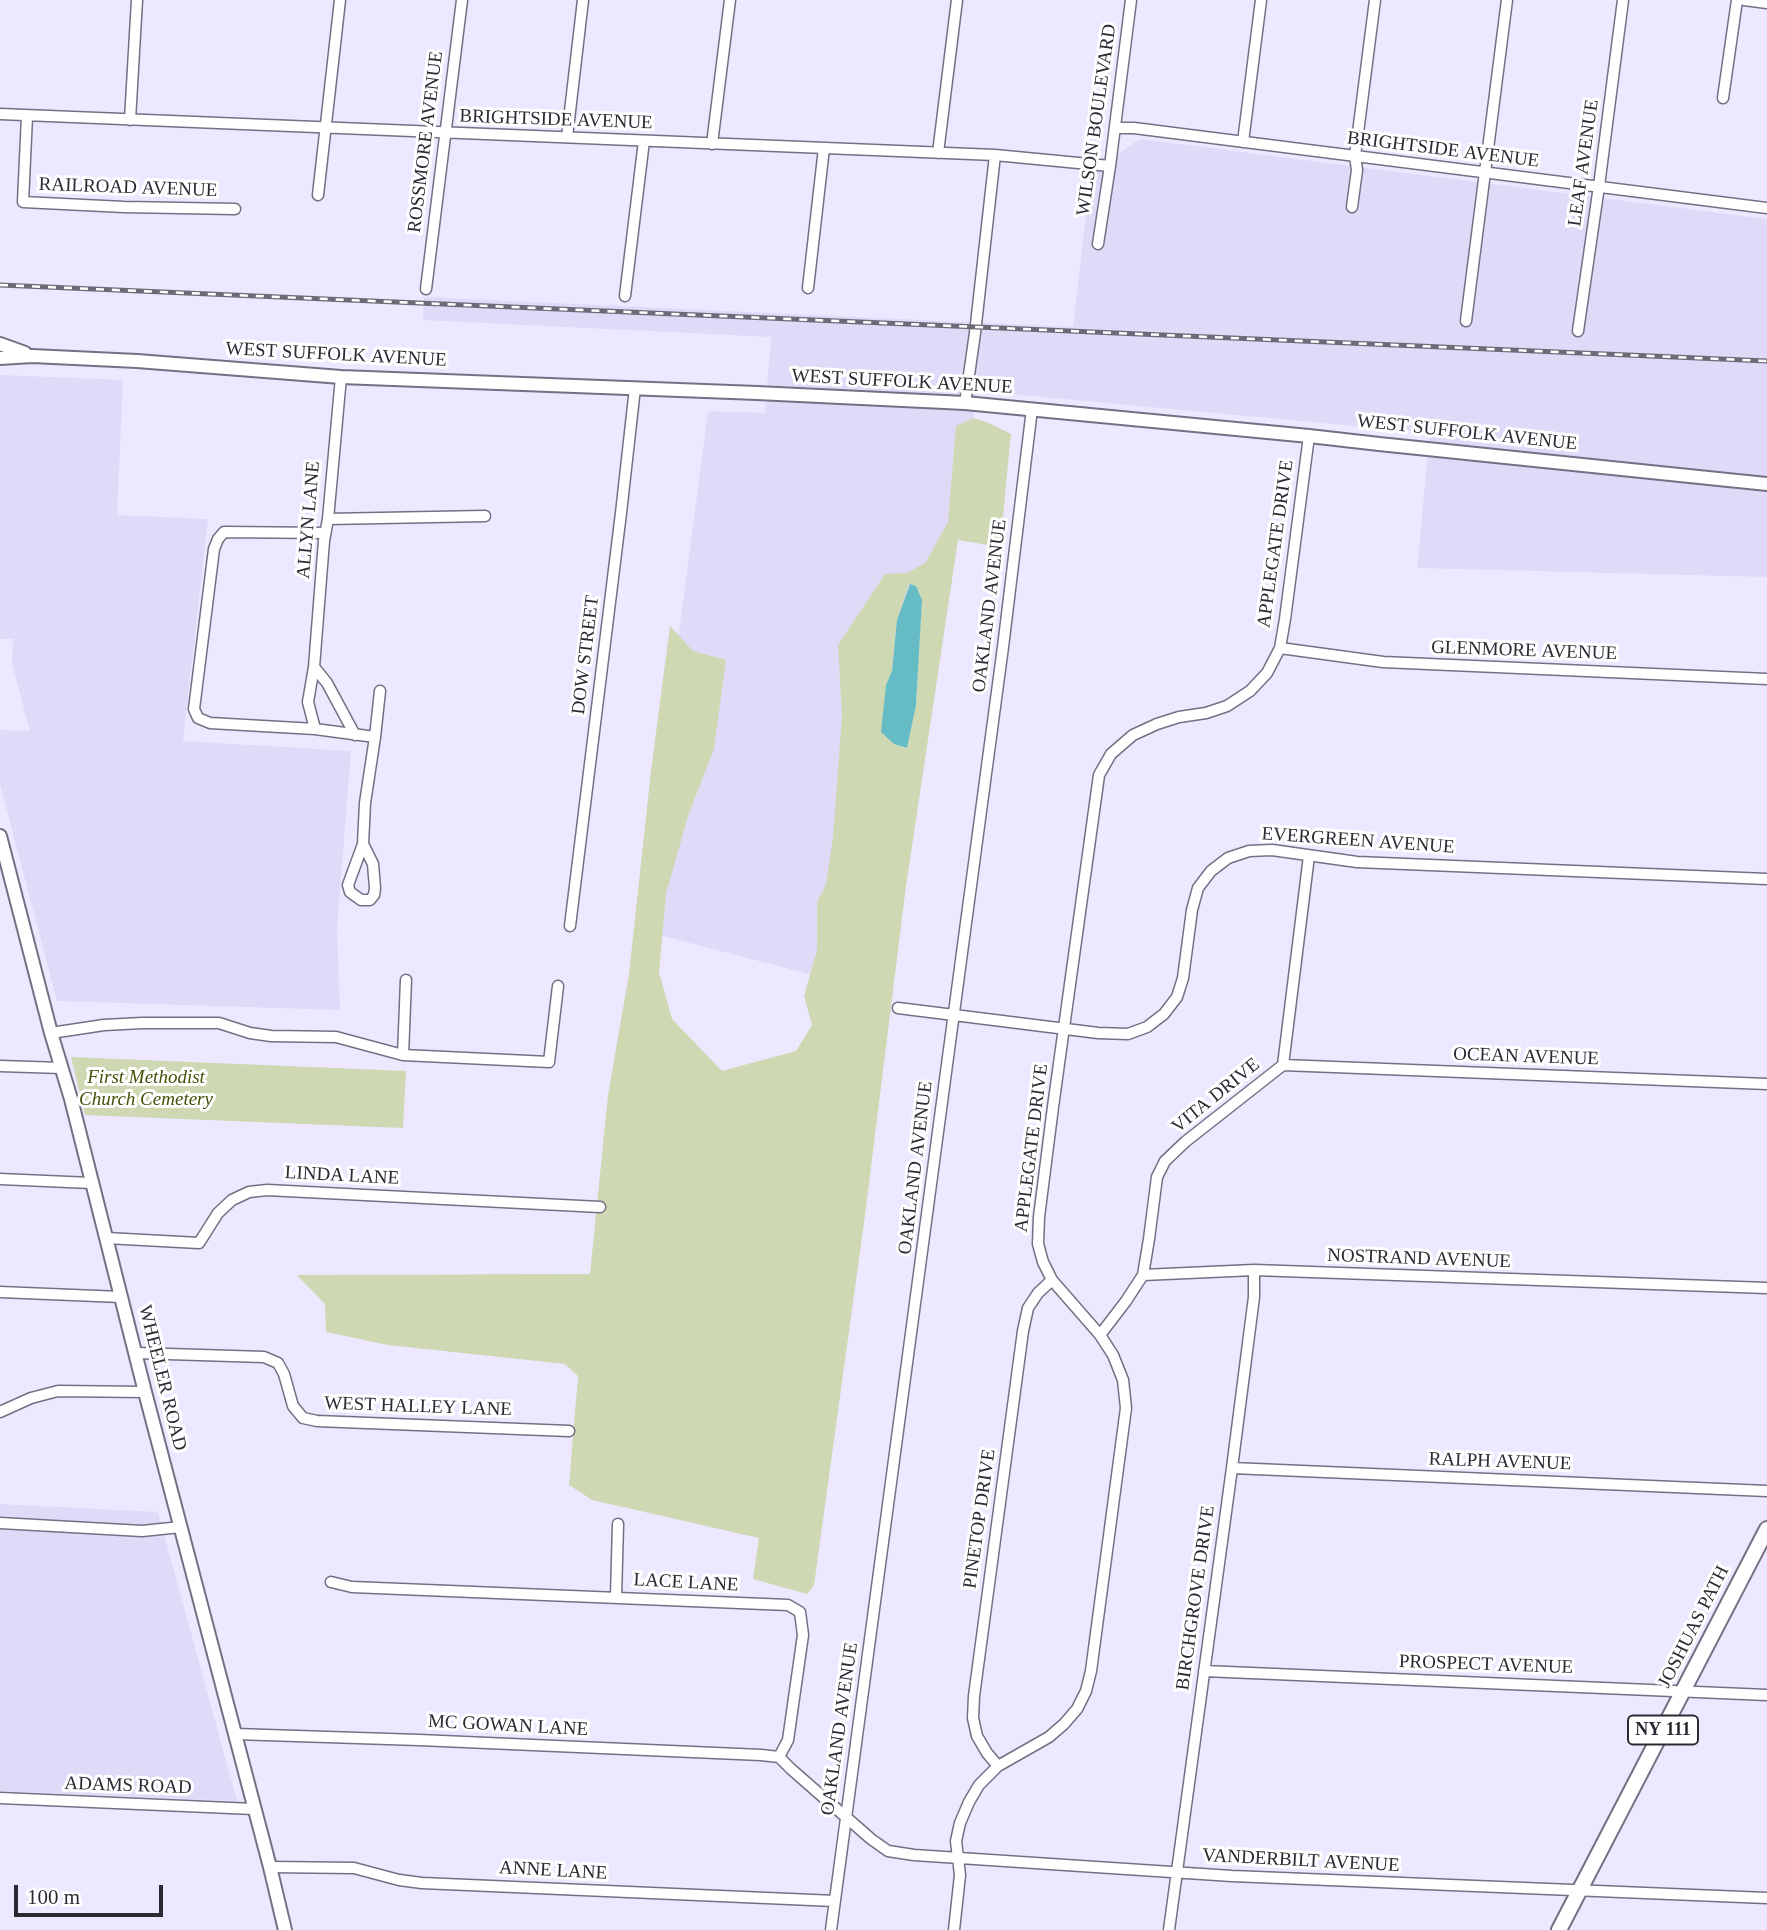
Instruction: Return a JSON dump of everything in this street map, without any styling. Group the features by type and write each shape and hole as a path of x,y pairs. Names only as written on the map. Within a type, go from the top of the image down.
{"main road":[{"name":"WEST SUFFOLK AVENUE","path":"0,344 32,356"},
{"name":"WEST SUFFOLK AVENUE","path":"0,358 32,356 137,361 341,377 965,403 1767,484"},
{"name":"WHEELER ROAD","path":"0,836 285,1930"},
{"name":"JOSHUAS PATH","path":"1559,1930 1767,1529"}],"street":[{"path":"130,120 137,0"},
{"path":"318,195 340,0"},
{"name":"ROSSMORE AVENUE","path":"426,289 462,0"},
{"path":"567,137 583,0"},
{"path":"712,144 730,0"},
{"path":"938,153 957,0"},
{"name":"WILSON BOULEVARD","path":"1098,244 1131,0"},
{"path":"1243,142 1261,0"},
{"path":"1352,207 1357,170 1355,156 1375,0"},
{"path":"1466,321 1507,0"},
{"name":"LEAF AVENUE","path":"1578,331 1623,0"},
{"path":"1724,98 1737,0"},
{"path":"1744,0 1767,3"},
{"name":"BRIGHTSIDE AVENUE","path":"0,114 995,155 1110,166"},
{"name":"RAILROAD AVENUE","path":"27,116 23,202 234,209"},
{"name":"BRIGHTSIDE AVENUE","path":"1115,128 1134,128 1767,208"},
{"path":"625,296 644,141"},
{"path":"808,288 824,148"},
{"path":"965,403 995,155"},
{"name":"ALLYN LANE","path":"316,729 308,702 314,667 341,377"},
{"name":"DOW STREET","path":"570,926 635,388"},
{"name":"OAKLAND AVENUE","path":"831,1930 1003,647 1032,409"},
{"name":"APPLEGATE DRIVE","path":"954,1930 960,1875 956,1841 969,1802 979,1786 998,1766 1049,1737 1064,1724 1077,1709 1086,1691 1091,1671 1126,1408 1124,1380 1113,1355 1100,1335 1052,1280 1042,1262 1038,1244 1039,1217 1099,775 1111,754 1133,736 1157,724 1227,706 1250,691 1267,673 1280,648 1308,436"},
{"path":"328,519 485,516"},
{"path":"325,533 224,532 218,539 214,549 194,709 198,718 210,723 316,729 375,737"},
{"name":"GLENMORE AVENUE","path":"1280,648 1384,663 1767,679"},
{"path":"314,667 327,683 355,734"},
{"path":"363,844 373,864 376,888 370,900 361,900 350,892 348,885 363,844 365,803 380,691"},
{"name":"EVERGREEN AVENUE","path":"898,1008 1098,1033 1128,1034 1147,1027 1164,1014 1177,997 1183,978 1192,910 1198,888 1210,871 1228,858 1249,851 1272,850 1370,862 1767,879"},
{"name":"VITA DRIVE","path":"1143,1275 1157,1177 1165,1161 1185,1142 1283,1065 1309,856"},
{"path":"403,1055 406,979"},
{"path":"51,1033 104,1025 219,1023 271,1036 337,1037 403,1055 549,1062 558,986"},
{"name":"OCEAN AVENUE","path":"1283,1065 1767,1084"},
{"path":"0,1066 62,1068"},
{"path":"0,1179 91,1183"},
{"name":"LINDA LANE","path":"106,1238 199,1242 218,1213 232,1200 249,1192 267,1190 600,1207"},
{"name":"NOSTRAND AVENUE","path":"1143,1275 1254,1270 1767,1289"},
{"name":"BIRCHGROVE DRIVE","path":"1168,1930 1232,1468 1254,1297 1254,1270"},
{"path":"1100,1335 1143,1275"},
{"name":"PINETOP DRIVE","path":"998,1766 977,1736 973,1718 974,1696 1023,1331 1028,1308 1038,1293 1052,1280"},
{"path":"0,1292 121,1297"},
{"name":"WEST HALLEY LANE","path":"136,1353 264,1357 278,1363 293,1406 303,1418 317,1421 569,1431"},
{"path":"0,1412 31,1398 58,1391 145,1392"},
{"name":"RALPH AVENUE","path":"1232,1468 1767,1492"},
{"path":"0,1523 142,1531 181,1527"},
{"path":"616,1597 618,1524"},
{"name":"LACE LANE","path":"331,1583 365,1588 788,1605 800,1612 803,1635 788,1740 779,1757"},
{"name":"PROSPECT AVENUE","path":"1204,1671 1767,1695"},
{"name":"MC GOWAN LANE","path":"235,1734 433,1740 779,1757"},
{"path":"779,1757 846,1817"},
{"name":"ADAMS ROAD","path":"0,1798 254,1809"},
{"name":"VANDERBILT AVENUE","path":"846,1817 888,1851 957,1858 1177,1873 1767,1898"},
{"name":"ANNE LANE","path":"270,1867 355,1868 422,1883 835,1900"}],"shaded area":[{"path":"1140,139 1767,219 1767,577 1417,568 1430,433 977,391 948,594 828,979 640,930 708,411 765,413 771,337 423,320 424,297 1073,327 1091,171"},
{"path":"0,375 123,380 117,515 208,519 183,741 351,751 337,929 340,1010 57,1001 0,784 0,730 30,731 12,664 13,639 0,639"},
{"path":"910,584 916,586 922,600 916,705 907,748 894,744 881,732 886,685 892,671 897,620"},
{"path":"0,1504 158,1512 237,1801 0,1791"}],"green space":[{"path":"973,418 1011,434 1000,547 958,540 906,886 866,1208 814,1585 807,1594 753,1579 759,1538 592,1500 569,1485 578,1376 565,1364 388,1345 326,1332 325,1304 297,1275 590,1274 608,1095 629,974 670,626 693,651 726,660 714,749 688,816 666,894 659,972 672,1019 722,1071 796,1051 812,1025 804,996 817,950 817,902 826,884 833,837 842,716 838,645 885,574 907,573 926,562 948,522 956,426","holes":["909,584 916,586 922,600 916,705 906,748 894,744 886,685 892,671 897,620"]},
{"name":"First Methodist Church Cemetery","path":"71,1057 406,1071 403,1128 85,1115"}],"railway":[{"path":"0,285 1767,361"}]}
